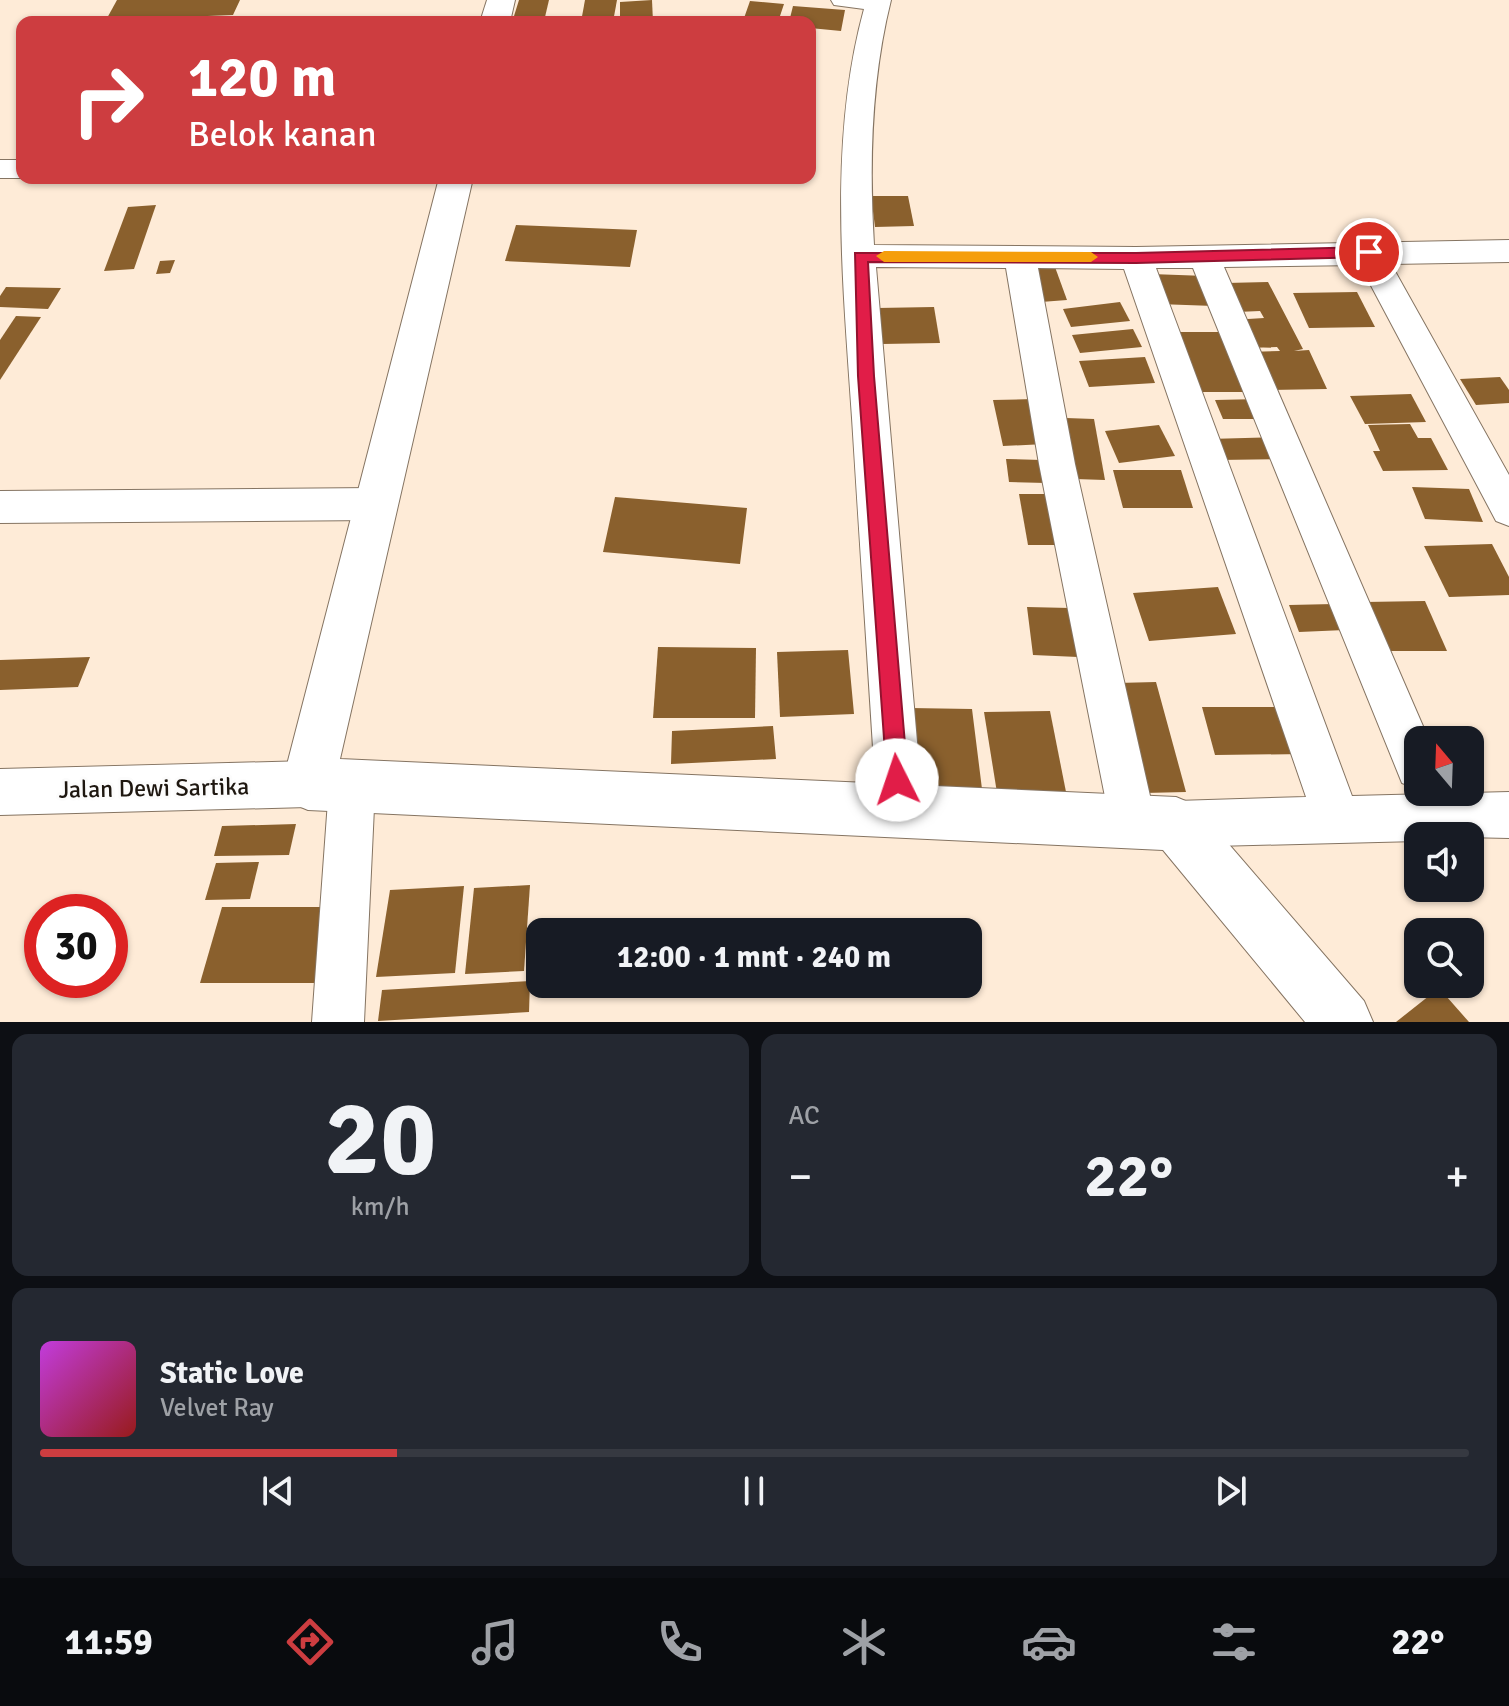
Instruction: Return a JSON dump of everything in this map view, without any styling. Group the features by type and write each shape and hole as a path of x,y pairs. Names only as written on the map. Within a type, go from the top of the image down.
{"street":[{"path":"843,0 879,1 870,34 856,139 866,376 900,811"},
{"path":"338,1022 330,785 374,504 454,184"},
{"path":"860,256 1136,258 1509,251"},
{"path":"1369,252 1509,510"},
{"path":"1020,256 1057,464 1154,823 1343,1022"},
{"path":"1204,256 1404,734"},
{"path":"1136,258 1337,819"},
{"path":"0,507 374,504"},
{"path":"330,785 1154,823 1337,819 1421,806"},
{"name":"Jalan Dewi Sartika","path":"0,792 330,785"},
{"path":"1448,806 1509,815"}],"building":[{"path":"117,0 240,0 233,15 108,16"},
{"path":"519,0 549,0 545,16 514,16"},
{"path":"585,0 617,0 614,16 582,16"},
{"path":"652,0 653,16 620,16 620,2"},
{"path":"750,1 784,4 780,16 745,16"},
{"path":"793,6 845,10 841,31 816,29 816,16 790,16"},
{"path":"871,196 908,196 914,226 875,227"},
{"path":"156,205 134,269 104,271 128,207"},
{"path":"516,225 637,230 630,267 505,261"},
{"path":"175,260 170,273 156,274 160,261"},
{"path":"1055,267 1067,300 1041,302 1030,268"},
{"path":"1151,274 1206,276 1214,306 1158,304"},
{"path":"1268,282 1303,349 1294,351 1309,350 1327,389 1264,390 1247,352 1280,351 1277,347 1245,348 1232,320 1264,318 1260,311 1237,312 1226,283"},
{"path":"6,287 61,288 48,309 0,307 0,296"},
{"path":"1357,292 1375,327 1309,328 1293,293"},
{"path":"1120,302 1130,321 1071,327 1063,309"},
{"path":"934,307 940,343 882,344 877,308"},
{"path":"16,316 41,317 0,380 0,340"},
{"path":"1133,329 1142,347 1080,353 1072,335"},
{"path":"1169,332 1233,332 1257,392 1189,392"},
{"path":"1145,357 1155,383 1089,387 1079,361"},
{"path":"1500,377 1509,390 1509,403 1476,405 1460,379"},
{"path":"1411,394 1426,422 1365,424 1350,396"},
{"path":"1034,399 1045,444 1003,446 993,400"},
{"path":"1260,399 1267,419 1223,419 1215,400"},
{"path":"1066,418 1094,419 1105,480 1075,479"},
{"path":"1410,424 1418,438 1431,438 1448,470 1383,471 1373,451 1380,451 1368,425"},
{"path":"1159,425 1175,456 1119,463 1105,431"},
{"path":"1277,437 1285,459 1218,460 1209,439"},
{"path":"1006,459 1042,460 1046,483 1009,482"},
{"path":"1113,470 1181,470 1193,508 1123,508"},
{"path":"1412,487 1469,489 1483,522 1425,519"},
{"path":"1019,494 1048,494 1058,545 1028,545"},
{"path":"615,497 747,508 740,564 603,552"},
{"path":"1492,544 1509,577 1509,595 1449,597 1424,546"},
{"path":"1218,587 1236,634 1149,641 1133,593"},
{"path":"1425,601 1447,651 1385,651 1365,602"},
{"path":"1334,604 1345,630 1299,632 1289,605"},
{"path":"1027,607 1070,608 1078,657 1033,655"},
{"path":"658,647 756,648 755,718 653,718"},
{"path":"848,650 854,714 780,717 777,652"},
{"path":"90,657 78,687 0,690 0,660"},
{"path":"1156,682 1186,792 1144,793 1117,683"},
{"path":"1202,707 1289,707 1304,754 1215,755"},
{"path":"910,708 972,709 982,789 917,789"},
{"path":"1050,711 1067,797 998,799 984,712"},
{"path":"773,726 776,759 671,764 672,731"},
{"path":"296,824 289,855 214,856 222,826"},
{"path":"259,862 250,899 205,900 216,863"},
{"path":"530,885 524,971 465,974 474,888"},
{"path":"464,886 455,973 376,977 390,890"},
{"path":"222,907 334,907 316,983 200,983"},
{"path":"526,981 529,1012 378,1021 382,990"},
{"path":"1426,998 1448,998 1469,1022 1396,1022"}],"slow traffic":[{"path":"884,256 1091,257"}],"route":[{"path":"897,780 866,376 860,256 1136,258 1369,252"}]}
